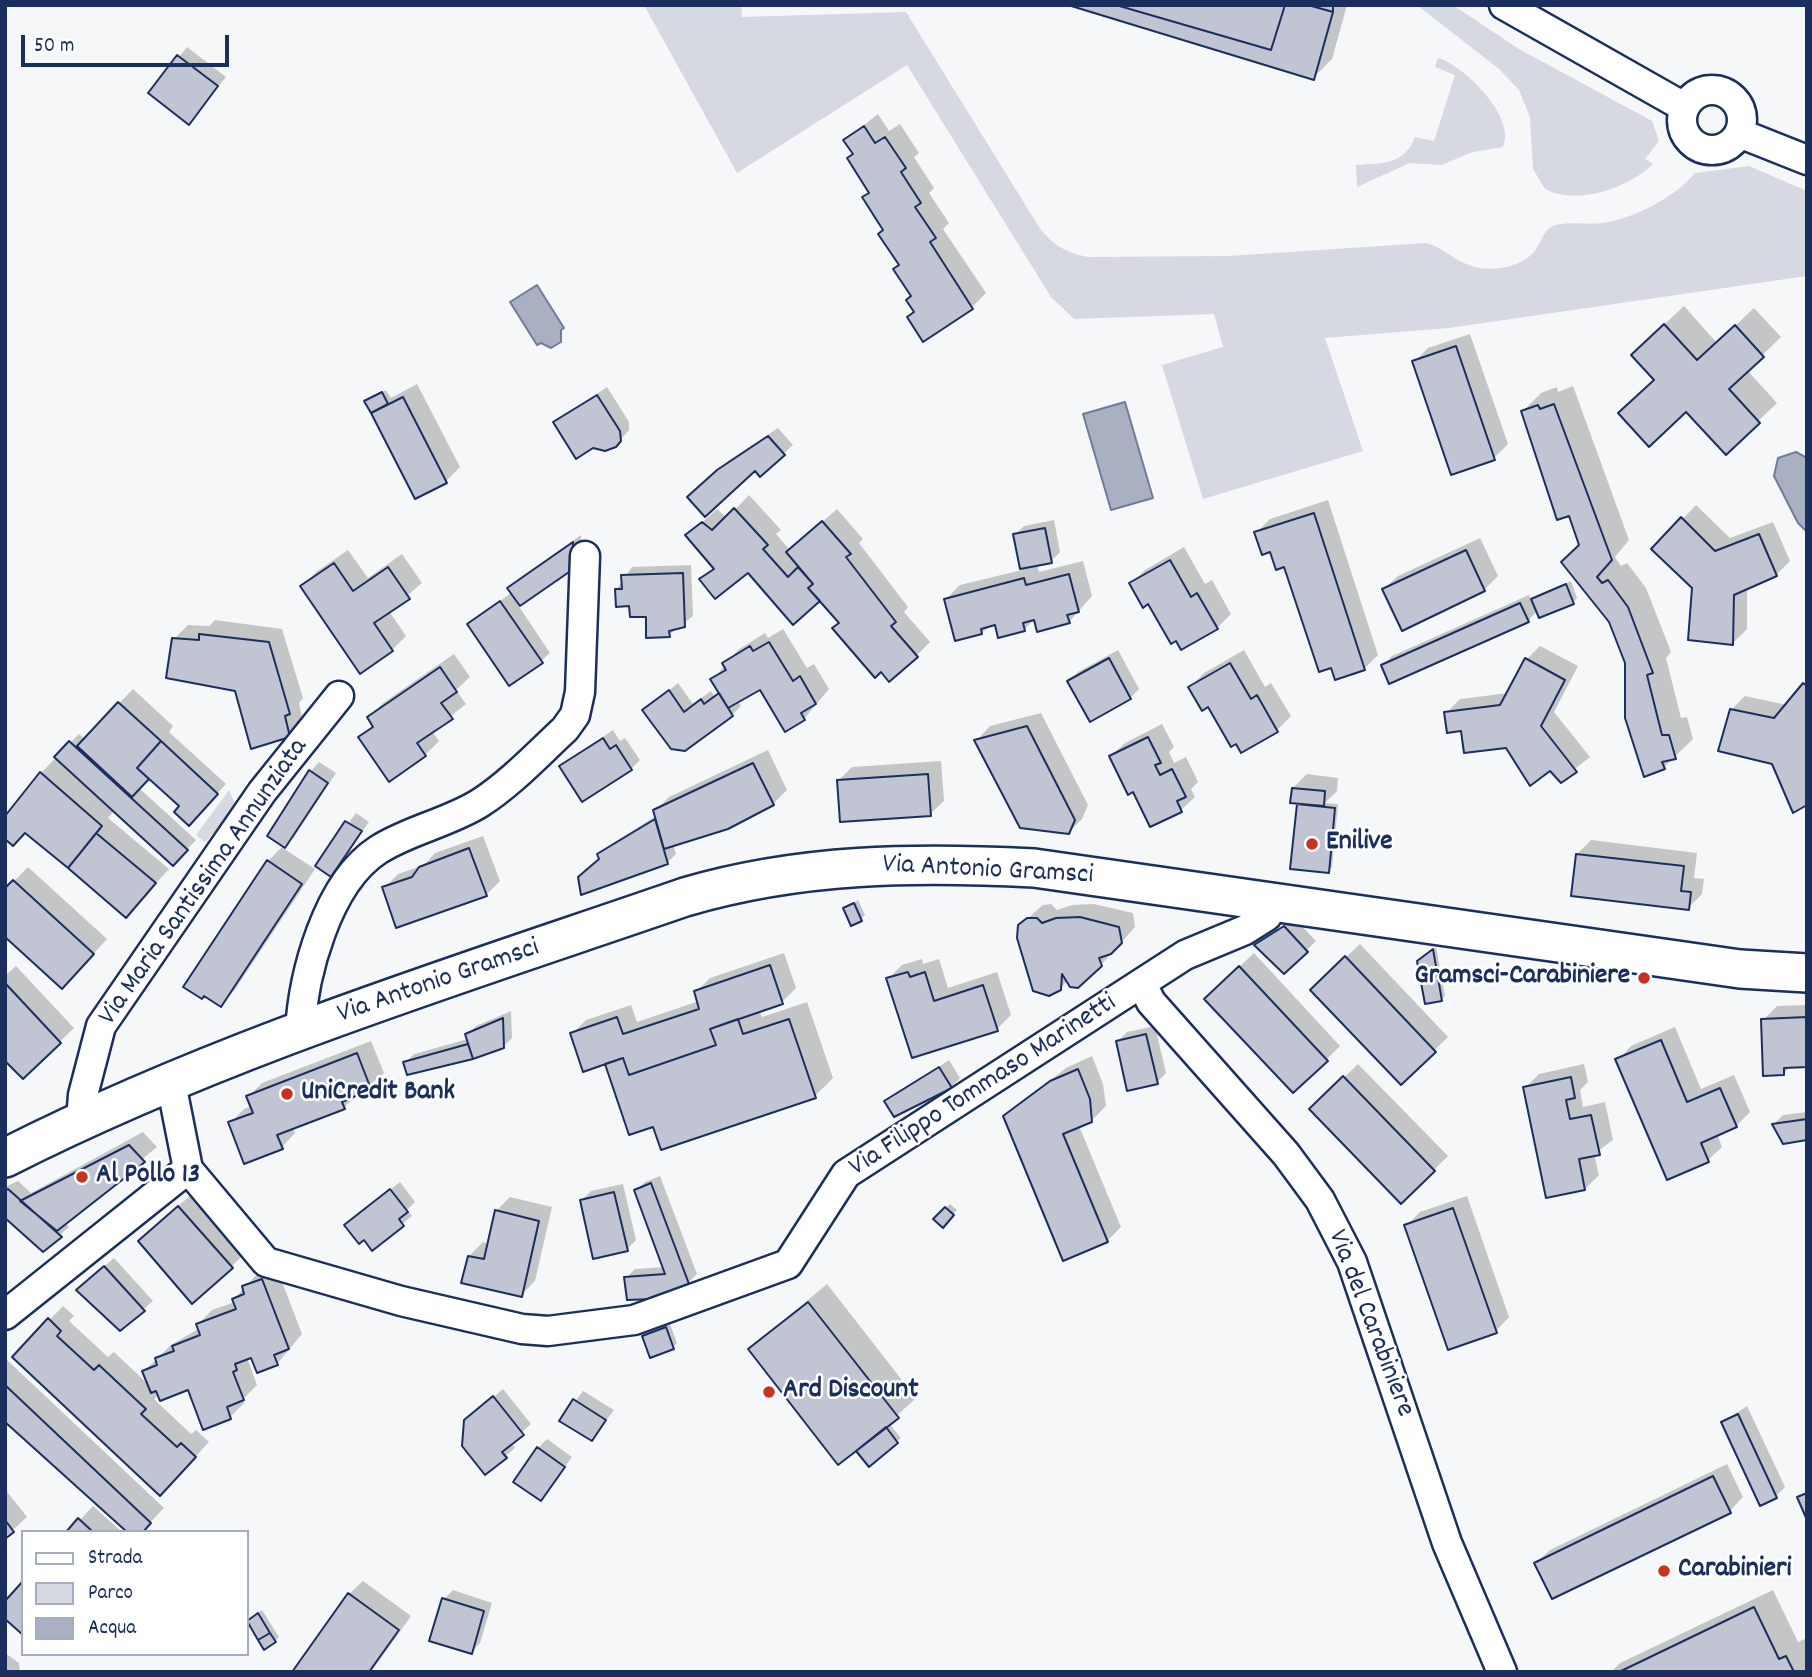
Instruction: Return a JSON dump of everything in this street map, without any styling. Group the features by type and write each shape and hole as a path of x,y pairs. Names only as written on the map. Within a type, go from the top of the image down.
{"main road":[{"name":"Via Antonio Gramsci","path":"5,1158 81,1121 300,1032 685,897 734,883 808,871 942,864 1034,869 1740,969 1807,973"}],"street":[{"path":"1504,5 1684,107"},
{"path":"1700,92 1723,92 1740,109 1742,121 1739,133 1731,143 1719,149 1706,149 1694,144 1683,127 1684,107 1700,92"},
{"path":"1739,133 1807,160"},
{"path":"300,1032 301,1000 309,965 345,885 362,863 378,850 451,819 482,802 565,729 575,715 580,692 585,556"},
{"name":"Via Maria Santissima Annunziata","path":"81,1121 83,1095 101,1026 262,792 339,696"},
{"name":"Via Filippo Tommaso Marinetti","path":"170,1083 188,1169 266,1262 401,1301 522,1329 548,1331 634,1320 788,1264 846,1174 1185,955 1245,930 1267,916 1274,901"},
{"name":"Via del Carabiniere","path":"1142,984 1152,1002 1286,1154 1320,1200 1352,1262 1447,1543 1502,1672"},
{"path":"5,1315 188,1169"}],"green space":[{"path":"644,5 741,5 742,17 906,12 1039,227 1055,243 1088,257 1229,256 1426,243 1472,266 1490,269 1508,267 1531,255 1553,226 1615,221 1666,198 1695,173 1749,166 1807,191 1807,276 1449,328 1325,338 1363,451 1203,499 1162,365 1223,347 1214,314 1074,319 1051,297 907,65 737,173"},
{"path":"1417,5 1453,5 1519,49 1652,121 1659,141 1645,159 1653,164 1643,173 1602,192 1572,196 1545,189 1533,169 1530,117 1519,90 1499,69"},
{"path":"1438,58 1461,71 1485,94 1502,121 1505,135 1503,147 1473,152 1441,165 1410,163 1357,187 1356,165 1384,163 1399,158 1415,137 1434,141 1455,75 1435,67"},
{"path":"229,790 237,808 205,842 196,835"}],"water":[{"path":"537,285 564,328 561,330 561,342 551,348 541,343 537,345 510,302"},
{"path":"1125,402 1153,498 1111,510 1083,414"},
{"path":"1796,452 1807,458 1807,532 1798,523 1774,476 1778,458"}],"building":[{"path":"1068,5 1116,5 1271,50 1285,5 1308,5 1333,12 1314,80"},
{"path":"1116,5 1285,5 1271,50"},
{"path":"1308,5 1333,5 1333,12"},
{"path":"177,55 218,86 189,125 148,93"},
{"path":"864,126 875,143 885,137 906,168 901,172 921,203 915,207 936,238 930,242 973,309 923,342 907,317 914,312 906,300 911,296 893,269 899,265 878,234 883,230 862,197 869,193 847,158 853,154 843,140"},
{"path":"1664,324 1697,360 1735,325 1764,357 1729,389 1760,423 1726,455 1686,412 1649,447 1618,413 1654,380 1631,355"},
{"path":"1456,346 1495,460 1451,475 1412,361"},
{"path":"382,392 388,404 371,413 364,401"},
{"path":"597,395 620,431 621,441 616,447 605,451 593,448 576,459 553,422"},
{"path":"403,397 447,483 415,499 371,413"},
{"path":"1554,404 1612,560 1597,577 1602,583 1608,580 1628,607 1653,673 1647,675 1662,735 1669,735 1676,759 1662,762 1665,769 1644,777 1625,718 1625,663 1609,622 1561,562 1579,545 1569,516 1557,520 1521,411 1538,405 1540,409"},
{"path":"768,436 785,455 760,477 755,471 705,517 687,497 717,470"},
{"path":"734,508 768,545 763,549 788,577 798,567 813,584 808,588 820,601 793,625 748,573 715,599 699,579 714,569 685,535 702,522 712,530"},
{"path":"1314,513 1365,670 1335,680 1331,668 1319,672 1284,567 1276,570 1270,552 1262,555 1254,532"},
{"path":"1681,517 1715,551 1759,534 1777,576 1734,595 1733,645 1688,640 1692,588 1651,549"},
{"path":"822,521 851,554 846,557 896,622 891,626 918,657 889,682 881,672 875,678 832,628 839,623 808,588 813,584 786,552"},
{"path":"1045,528 1052,563 1020,569 1013,534"},
{"path":"573,542 572,570 520,606 507,588"},
{"path":"1466,550 1485,591 1402,631 1382,589"},
{"path":"1170,560 1191,597 1197,593 1218,629 1181,650 1176,641 1171,644 1148,604 1143,608 1129,583"},
{"path":"334,563 353,591 388,567 410,599 374,623 393,651 360,674 300,586"},
{"path":"683,573 685,627 669,631 670,637 646,638 646,617 630,617 629,606 616,607 615,589 622,589 621,575"},
{"path":"1069,574 1079,612 1067,615 1070,623 1037,632 1034,620 1023,623 1025,631 998,638 995,625 981,629 982,634 955,641 944,599 1024,578 1026,585"},
{"path":"1566,584 1574,604 1539,618 1531,599"},
{"path":"500,601 543,663 509,686 467,624"},
{"path":"1520,603 1529,622 1389,684 1381,665"},
{"path":"199,634 269,642 290,714 285,716 290,737 251,749 235,691 166,678 172,638 199,640"},
{"path":"769,642 793,681 800,676 816,704 801,713 805,720 785,732 760,690 728,708 710,679 726,670 722,663 750,646 753,651"},
{"path":"1109,658 1131,699 1090,722 1067,681"},
{"path":"1525,658 1565,680 1541,726 1577,772 1561,783 1550,771 1530,786 1506,748 1464,753 1461,731 1447,733 1444,712 1500,705"},
{"path":"1230,663 1251,699 1257,695 1278,732 1241,753 1236,744 1231,747 1208,707 1202,711 1188,687"},
{"path":"440,667 457,692 441,703 453,719 417,743 426,756 389,782 358,737 373,727 367,717"},
{"path":"1803,683 1807,686 1807,805 1793,813 1772,764 1718,751 1730,709 1774,718"},
{"path":"669,690 684,712 701,699 704,704 719,693 733,716 685,751 671,749 642,710"},
{"path":"118,702 161,741 137,768 149,779 132,797 77,746"},
{"path":"1027,726 1075,820 1069,834 1020,828 974,740"},
{"path":"1148,737 1161,763 1155,765 1160,775 1172,769 1186,797 1177,801 1182,812 1150,827 1133,792 1128,795 1109,756"},
{"path":"603,738 610,749 616,745 632,770 582,802 559,766"},
{"path":"69,741 188,850 173,866 54,757"},
{"path":"161,741 218,794 189,826 174,812 179,806 137,768"},
{"path":"753,763 774,805 728,829 664,849 653,810"},
{"path":"309,770 328,783 285,848 267,836"},
{"path":"40,772 102,826 68,868 25,833 13,846 5,839 5,816"},
{"path":"928,774 931,816 840,822 837,780"},
{"path":"1292,788 1325,791 1324,806 1290,803"},
{"path":"1297,804 1335,808 1329,873 1290,869"},
{"path":"655,819 668,864 581,895 578,877 599,859 597,854"},
{"path":"345,821 362,831 331,877 315,866"},
{"path":"96,833 156,883 126,918 68,868"},
{"path":"469,848 487,896 396,928 382,887 412,877 419,867"},
{"path":"1576,854 1684,866 1681,891 1691,892 1689,910 1571,896"},
{"path":"267,860 302,884 221,1007 183,987"},
{"path":"13,880 94,954 62,989 5,937 5,888"},
{"path":"854,903 862,921 851,926 843,908"},
{"path":"1080,917 1119,927 1122,943 1111,954 1099,958 1102,966 1078,988 1070,987 1062,974 1061,990 1049,996 1033,991 1017,938 1018,925 1027,918 1037,918 1042,923 1056,918"},
{"path":"1284,926 1308,952 1284,974 1254,945"},
{"path":"1433,949 1442,1001 1425,1004 1417,961"},
{"path":"1345,956 1436,1052 1401,1085 1310,990"},
{"path":"770,965 783,1004 710,1029 716,1045 629,1075 623,1058 583,1072 570,1033 617,1017 623,1034 699,1009 694,991"},
{"path":"1239,966 1328,1061 1293,1093 1204,999"},
{"path":"908,972 910,977 925,972 934,1001 983,985 998,1031 912,1058 886,978"},
{"path":"5,983 61,1043 23,1079 5,1061"},
{"path":"1807,1017 1807,1067 1784,1068 1784,1075 1763,1076 1761,1019"},
{"path":"503,1018 504,1048 473,1059 465,1034"},
{"path":"738,1019 743,1034 789,1019 816,1098 661,1150 653,1127 629,1135 605,1064 623,1058 629,1075 716,1045 710,1029"},
{"path":"1146,1034 1158,1084 1127,1091 1116,1041"},
{"path":"1661,1040 1687,1102 1720,1088 1737,1127 1701,1143 1709,1162 1667,1180 1615,1059"},
{"path":"468,1044 473,1059 407,1075 403,1062"},
{"path":"357,1053 371,1089 342,1102 345,1109 277,1135 283,1149 244,1164 228,1122 253,1113 246,1096"},
{"path":"939,1067 952,1088 894,1117 884,1101"},
{"path":"1078,1069 1090,1099 1092,1122 1063,1134 1108,1242 1063,1261 1003,1116 1050,1081"},
{"path":"1343,1076 1435,1171 1401,1204 1309,1109"},
{"path":"1571,1077 1575,1098 1566,1100 1570,1119 1591,1115 1600,1155 1579,1159 1585,1190 1546,1198 1523,1087"},
{"path":"1807,1119 1807,1140 1783,1144 1772,1124"},
{"path":"129,1145 145,1162 57,1231 20,1201"},
{"path":"651,1183 689,1284 653,1299 627,1300 624,1277 665,1274 634,1190"},
{"path":"8,1189 62,1237 43,1252 5,1218 5,1191"},
{"path":"390,1189 408,1212 399,1219 404,1226 372,1251 364,1240 359,1244 344,1225"},
{"path":"614,1192 628,1251 593,1259 580,1200"},
{"path":"178,1206 233,1268 192,1304 138,1241"},
{"path":"945,1207 954,1215 943,1228 933,1219"},
{"path":"1453,1208 1497,1333 1448,1350 1404,1225"},
{"path":"495,1210 539,1221 522,1297 461,1283 468,1256 484,1259"},
{"path":"104,1266 145,1311 120,1331 76,1290"},
{"path":"262,1279 289,1349 274,1355 278,1365 257,1373 251,1358 235,1364 237,1370 233,1372 244,1400 227,1407 231,1419 203,1430 188,1390 160,1401 156,1391 151,1393 142,1371 157,1365 155,1358 174,1351 172,1346 200,1335 196,1324 236,1309 232,1299 244,1294 242,1286"},
{"path":"808,1302 899,1418 838,1465 748,1349"},
{"path":"48,1318 61,1331 57,1336 94,1370 99,1365 146,1409 141,1414 177,1447 181,1443 196,1457 160,1496 12,1357"},
{"path":"666,1327 674,1349 650,1358 642,1336"},
{"path":"5,1385 151,1523 145,1530 125,1530 5,1422"},
{"path":"493,1396 524,1435 502,1452 507,1458 485,1475 462,1446 464,1420"},
{"path":"573,1399 606,1420 592,1441 559,1421"},
{"path":"1738,1414 1777,1498 1760,1506 1721,1422"},
{"path":"886,1427 898,1443 869,1467 856,1451"},
{"path":"537,1447 565,1467 541,1501 513,1482"},
{"path":"1713,1476 1731,1513 1552,1599 1534,1563"},
{"path":"1807,1493 1807,1520 1797,1497"},
{"path":"78,1518 91,1530 68,1530"},
{"path":"5,1520 14,1532 5,1539"},
{"path":"21,1583 21,1633 5,1619 5,1601"},
{"path":"348,1593 399,1630 369,1672 292,1672"},
{"path":"442,1598 484,1611 472,1654 429,1641"},
{"path":"1754,1607 1779,1659 1786,1656 1794,1672 1619,1672"},
{"path":"258,1613 270,1633 258,1640 248,1620"},
{"path":"270,1633 276,1642 264,1650 258,1640"}],"place":[{"name":"Enilive","path":"1312,844"},
{"name":"Gramsci-Carabiniere","path":"1644,978"},
{"name":"UniCredit Bank","path":"287,1094"},
{"name":"Al Pollo 13","path":"82,1177"},
{"name":"Ard Discount","path":"769,1392"},
{"name":"Carabinieri","path":"1664,1571"}]}
